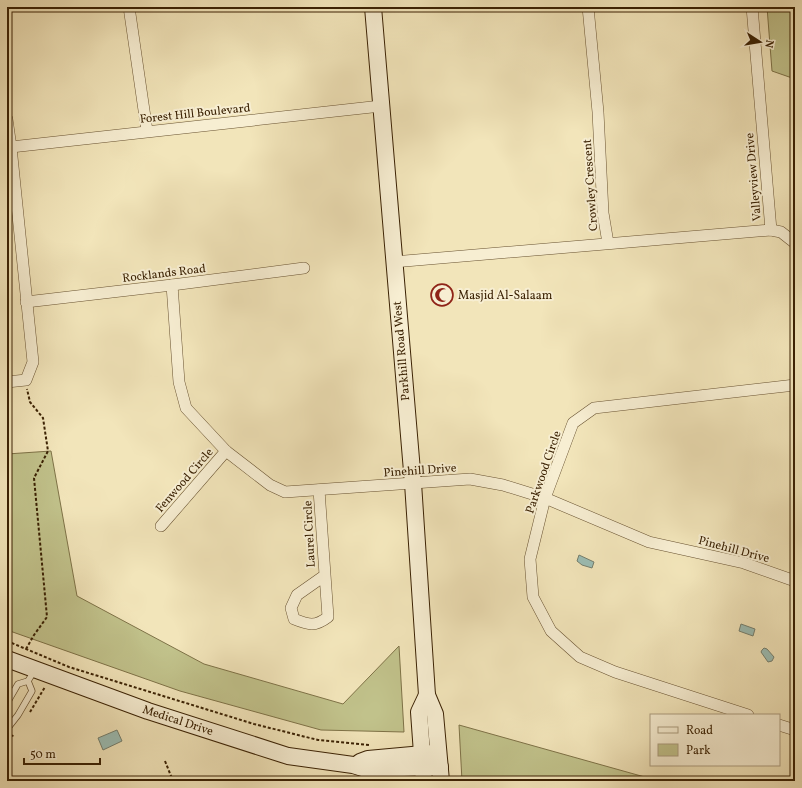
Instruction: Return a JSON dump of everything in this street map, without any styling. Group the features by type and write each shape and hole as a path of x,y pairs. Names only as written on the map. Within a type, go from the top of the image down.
{"main road":[{"name":"Parkhill Road West","path":"373,7 413,483 427,695 436,714 432,767"},
{"name":"Medical Drive","path":"17,657 31,675 288,756 353,765 366,769 432,767"}],"street":[{"path":"129,7 147,131"},
{"name":"Crowley Crescent","path":"394,262 608,243 603,213 598,112 588,7"},
{"name":"Valleyview Drive","path":"608,243 771,230 752,7"},
{"name":"Forest Hill Boulevard","path":"11,147 381,106"},
{"path":"7,118 33,362 26,380 7,382"},
{"path":"771,230 781,232 795,243"},
{"name":"Rocklands Road","path":"26,302 304,268"},
{"name":"Pinehill Drive","path":"172,285 179,382 186,408 226,451 270,485 285,492 470,480 503,484 545,498 649,542 744,563 795,581"},
{"name":"Parkwood Circle","path":"745,714 615,672 580,657 551,631 533,597 530,559 545,498 573,424 594,408 795,385"},
{"name":"Fenwood Circle","path":"161,526 226,451"},
{"name":"Laurel Circle","path":"319,490 324,576"},
{"path":"780,725 795,730"}],"lane":[{"path":"7,703 18,684 31,675"},
{"path":"7,729 18,715 32,691 31,675"}],"path":[{"path":"7,683 17,657 47,617 34,478 48,451 43,418 30,402 26,380"},
{"path":"7,641 17,657 69,667 254,724 318,740 374,745"},
{"path":"165,761 172,781"}],"green space":[{"path":"767,7 795,7 795,79 772,71"},
{"path":"51,451 77,596 204,664 343,704 399,646 404,732 321,730 180,691 7,630 7,454"},
{"path":"459,725 659,781 462,781"}],"water":[{"path":"579,555 594,562 592,568 582,565 577,561"},
{"path":"741,624 755,629 753,636 739,631"},
{"path":"764,648 767,649 774,657 772,661 768,662 761,652"},
{"path":"117,730 122,741 103,750 98,738"}],"place":[{"name":"Masjid Al-Salaam","path":"442,295"}]}
